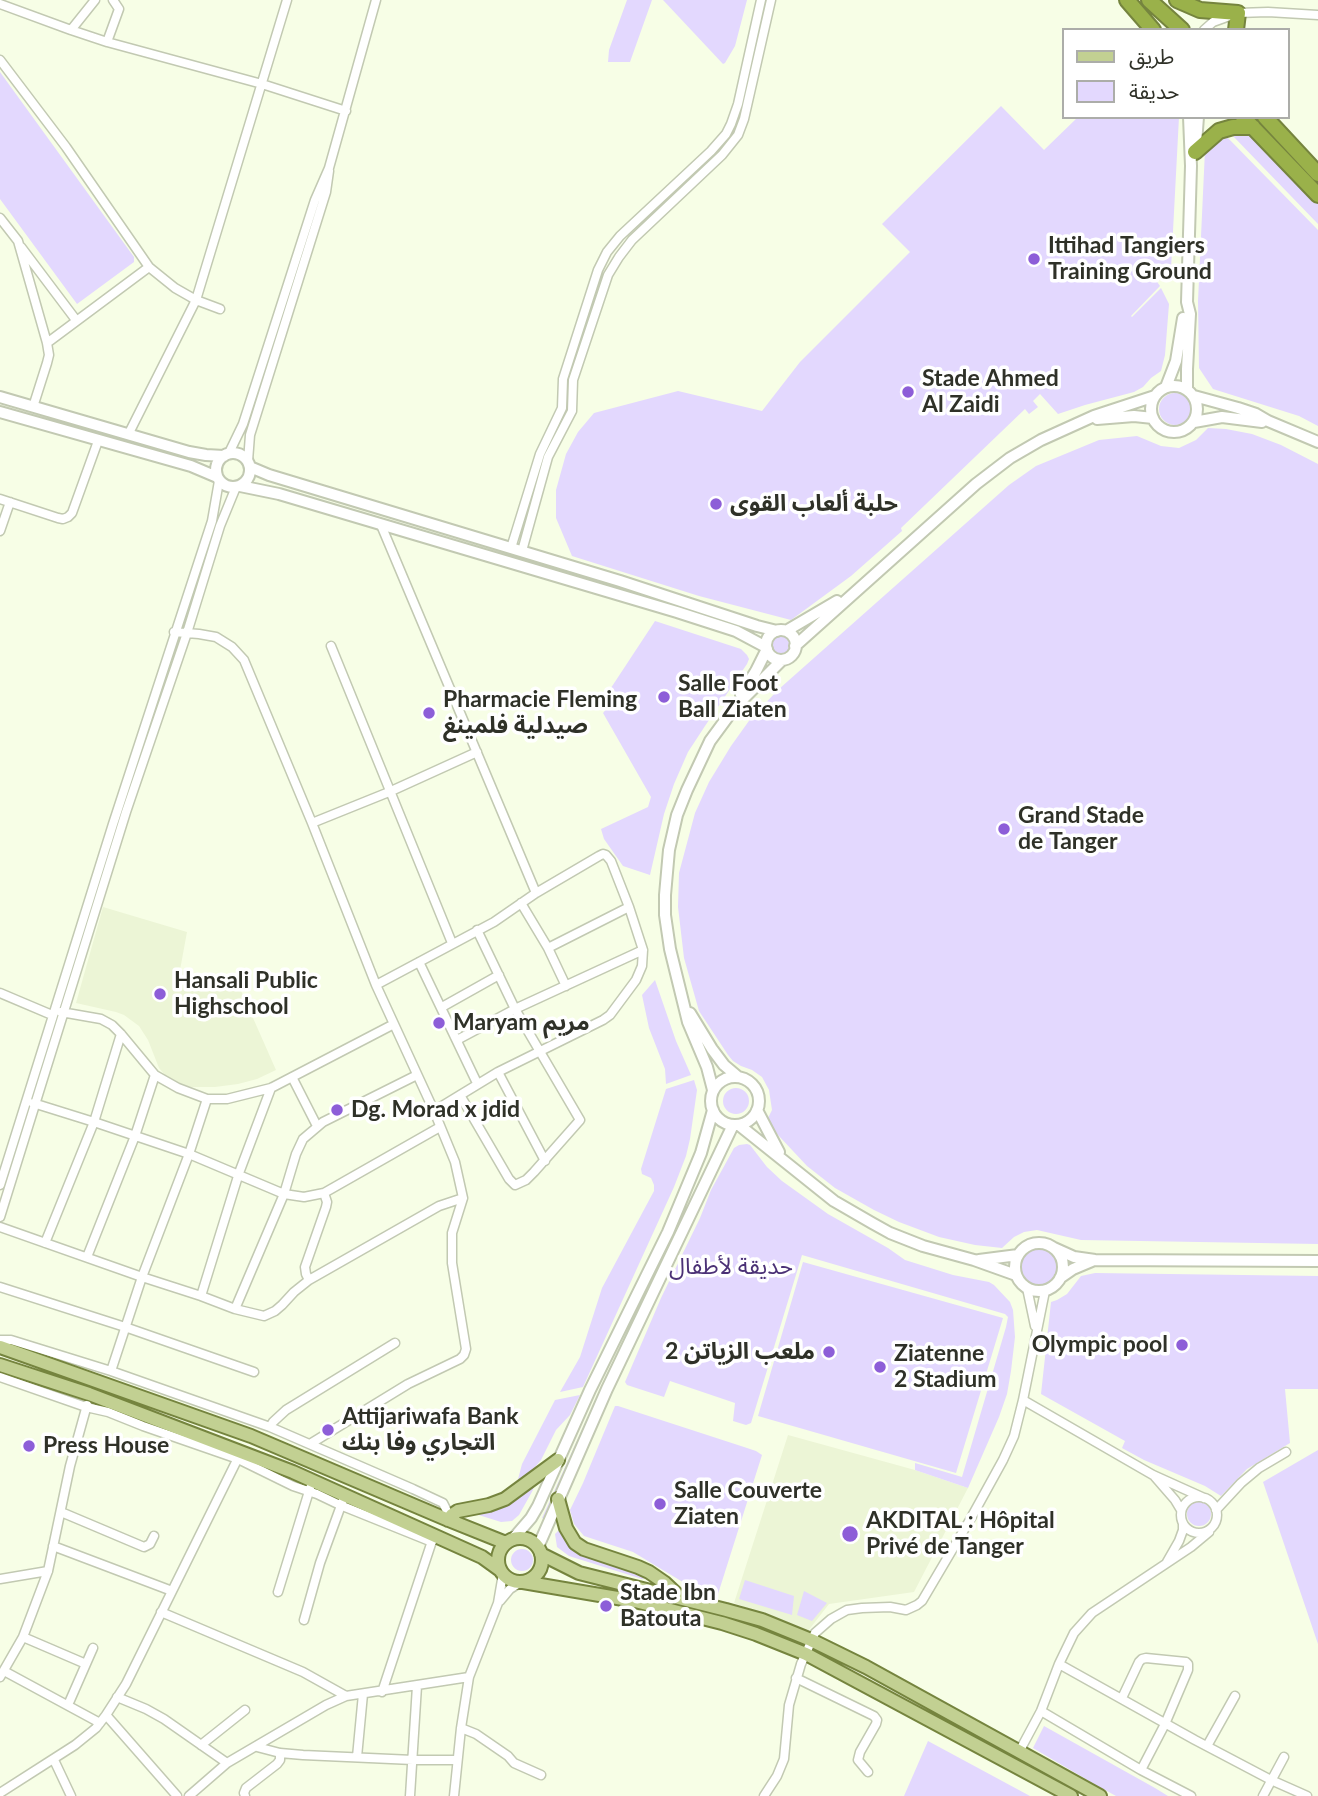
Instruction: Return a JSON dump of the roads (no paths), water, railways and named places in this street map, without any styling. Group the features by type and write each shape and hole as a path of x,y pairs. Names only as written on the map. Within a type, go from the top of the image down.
{"highway":[{"path":"1127,0 1151,28"},
{"path":"1149,0 1180,28"},
{"path":"1177,0 1233,20"},
{"path":"1267,119 1318,174"},
{"path":"1193,159 1219,131 1248,122 1318,195"}],"main road":[{"path":"0,1348 251,1436 447,1520 509,1541 526,1539 533,1542 539,1550 579,1573 762,1620 866,1667 1100,1796"},
{"path":"0,1365 89,1394 240,1455 433,1539 482,1557 508,1579 635,1601 722,1623 806,1654 1071,1796"},
{"path":"447,1520 463,1510 505,1499 558,1460"},
{"path":"558,1499 566,1528 575,1544 649,1572 682,1599"},
{"path":"502,1572 498,1563 499,1555 509,1541"},
{"path":"522,1582 530,1580 540,1569 539,1550"}],"street":[{"path":"71,30 95,0"},
{"path":"107,42 119,9 113,0"},
{"path":"129,433 196,300 287,0"},
{"path":"0,1217 53,1013 212,521 218,463 243,424 315,200 329,168 376,0"},
{"path":"517,550 540,454 562,408 563,379 598,270 607,252 620,236 726,134 738,104 761,0"},
{"path":"517,550 546,463 572,411 573,380 608,275 632,240 722,155 738,135 771,0"},
{"path":"0,4 107,42 262,84 346,111"},
{"path":"1206,28 1213,22 1268,12 1318,15"},
{"path":"0,61 66,147 149,267 175,288 220,309"},
{"path":"1189,119 1193,159"},
{"path":"1016,1275 890,1233 834,1201 736,1125 721,1121 713,1110 713,1090 707,1067 688,1022 670,949 665,915 669,850 677,815 696,767 710,741 736,707 782,660 792,654 795,646 976,484 1010,458 1041,440 1110,409 1155,396 1166,387 1175,369 1187,302 1193,159 1198,119"},
{"path":"0,1185 64,1012 220,526 238,487 247,480 250,435 327,186 329,168"},
{"path":"0,218 76,320"},
{"path":"18,241 47,343 47,363 33,407"},
{"path":"47,343 149,267"},
{"path":"1155,396 1151,407 1153,418 1158,425 1170,432 1177,432 1185,430 1194,422 1198,409 1191,393 1186,369 1190,314 1187,302"},
{"path":"1166,387 1177,386 1238,408 1318,442"},
{"path":"0,397 188,452 206,455 240,454 249,464 269,475 666,595 757,626 781,631 794,639 795,646"},
{"path":"0,412 193,467 227,486 279,494 677,612 736,631 767,648 771,656 782,660"},
{"path":"1087,420 1134,416 1153,418"},
{"path":"1194,422 1222,417 1268,421"},
{"path":"0,499 58,518 68,517 72,513 98,441"},
{"path":"0,531 10,502"},
{"path":"382,525 536,893"},
{"path":"736,707 767,648 769,636 853,593"},
{"path":"174,632 216,637 232,647 244,660 376,985 455,1162 463,1198 452,1233 452,1263 466,1349 464,1354 460,1359 408,1384 310,1444"},
{"path":"331,646 452,943"},
{"path":"312,822 389,792 477,752"},
{"path":"376,985 494,922 536,893 603,854 611,862 643,950 640,973 610,1015 477,1083 434,1111"},
{"path":"521,903 548,948 566,986"},
{"path":"548,948 629,907"},
{"path":"460,1096 515,1185 526,1180 545,1161 579,1120 515,1009 477,930"},
{"path":"457,1040 515,1009 643,950"},
{"path":"419,962 477,1083"},
{"path":"442,1007 499,975"},
{"path":"0,993 53,1013 64,1012 101,1019 121,1034 155,1075 177,1088 207,1099 227,1098 271,1088 394,1024"},
{"path":"539,1550 558,1499 607,1389 736,1125 747,1122 757,1110 759,1102 755,1088 724,1065 684,1005"},
{"path":"45,1243 94,1122 121,1034"},
{"path":"498,1072 545,1161"},
{"path":"87,1257 135,1136 155,1075"},
{"path":"235,1309 284,1194 303,1139 317,1126 417,1075"},
{"path":"713,1090 723,1079 737,1076"},
{"path":"292,1077 317,1126"},
{"path":"201,1296 239,1173 271,1088"},
{"path":"111,1371 207,1099"},
{"path":"31,1103 189,1154 284,1194 304,1198 324,1193 440,1127"},
{"path":"509,1541 531,1518 538,1506 680,1206 701,1153 713,1110"},
{"path":"757,1110 787,1163"},
{"path":"309,1280 305,1267 326,1208 324,1193"},
{"path":"0,1227 235,1309 264,1316 275,1311 309,1280 439,1206 463,1198"},
{"path":"1095,1260 1080,1265 1045,1291 1032,1291 1020,1282 1016,1275 1015,1262 1018,1255 1033,1244 1043,1244 1073,1257 1095,1260 1318,1261"},
{"path":"1054,1248 1062,1259 1060,1279"},
{"path":"974,1260 1018,1255"},
{"path":"0,1287 254,1372"},
{"path":"1027,1288 1036,1334"},
{"path":"764,1796 784,1759 789,1705 811,1640 831,1619 846,1610 890,1607 906,1610 922,1601 1003,1460 1014,1436 1023,1400 1045,1291"},
{"path":"0,1340 11,1340 111,1371 270,1427 463,1510"},
{"path":"270,1427 286,1410 395,1343"},
{"path":"0,1377 108,1412 155,1431 240,1455 162,1612 106,1715 75,1745 0,1793"},
{"path":"89,1394 70,1466 48,1571 23,1637 2,1674 100,1723"},
{"path":"1019,1752 1041,1711 1074,1633 1092,1613 1191,1547 1209,1532 1216,1522 1216,1510 1204,1498 1153,1475 1023,1400"},
{"path":"1216,1510 1259,1468 1286,1452"},
{"path":"1153,1475 1181,1510 1183,1530 1166,1564"},
{"path":"278,1592 311,1486"},
{"path":"1181,1510 1192,1498 1204,1498"},
{"path":"304,1620 320,1563 343,1500"},
{"path":"443,1503 447,1520"},
{"path":"61,1512 144,1546 150,1544 154,1536"},
{"path":"1183,1524 1191,1532 1209,1532"},
{"path":"382,1692 433,1539"},
{"path":"52,1546 172,1591"},
{"path":"0,1579 48,1571"},
{"path":"454,1796 460,1728 470,1677 498,1603 502,1572"},
{"path":"498,1603 510,1589 522,1582"},
{"path":"162,1612 303,1672 346,1696"},
{"path":"23,1637 86,1664"},
{"path":"68,1705 93,1648"},
{"path":"1122,1699 1142,1659 1186,1662 1188,1670 1165,1724 1141,1770"},
{"path":"1059,1664 1165,1724 1307,1796"},
{"path":"189,1796 227,1763 346,1696 470,1677"},
{"path":"796,1678 874,1716 876,1724 858,1760 868,1772"},
{"path":"410,1796 417,1686"},
{"path":"357,1757 363,1694"},
{"path":"1207,1745 1235,1696"},
{"path":"117,1697 146,1709 227,1763"},
{"path":"201,1745 245,1710"},
{"path":"1041,1711 1191,1796"},
{"path":"106,1715 177,1796"},
{"path":"460,1728 476,1734 514,1763 541,1775"},
{"path":"257,1747 279,1753 303,1755 457,1760"},
{"path":"245,1796 246,1788 277,1764 280,1760 279,1753"},
{"path":"1263,1796 1284,1757"},
{"path":"54,1760 71,1796"}],"place":[{"name":"Ittihad Tangiers Training Ground","path":"1034,259"},
{"name":"Stade Ahmed Al Zaidi","path":"908,392"},
{"name":"حلبة ألعاب القوى","path":"716,504"},
{"name":"Salle Foot Ball Ziaten","path":"664,697"},
{"name":"Pharmacie Fleming صيدلية فلمينغ","path":"429,713"},
{"name":"Grand Stade de Tanger","path":"1004,829"},
{"name":"Hansali Public Highschool","path":"160,994"},
{"name":"Maryam مريم","path":"439,1023"},
{"name":"Dg. Morad x jdid","path":"337,1110"},
{"name":"Olympic pool","path":"1182,1345"},
{"name":"ملعب الزياتن 2","path":"829,1352"},
{"name":"Ziatenne 2 Stadium","path":"880,1367"},
{"name":"Attijariwafa Bank التجاري وفا بنك","path":"328,1430"},
{"name":"Press House","path":"29,1446"},
{"name":"Salle Couverte Ziaten","path":"660,1504"},
{"name":"AKDITAL : Hôpital Privé de Tanger","path":"850,1534"},
{"name":"Stade Ibn Batouta","path":"606,1606"}],"park label":[{"name":"حديقة لأطفال","path":"731,1267"}]}
